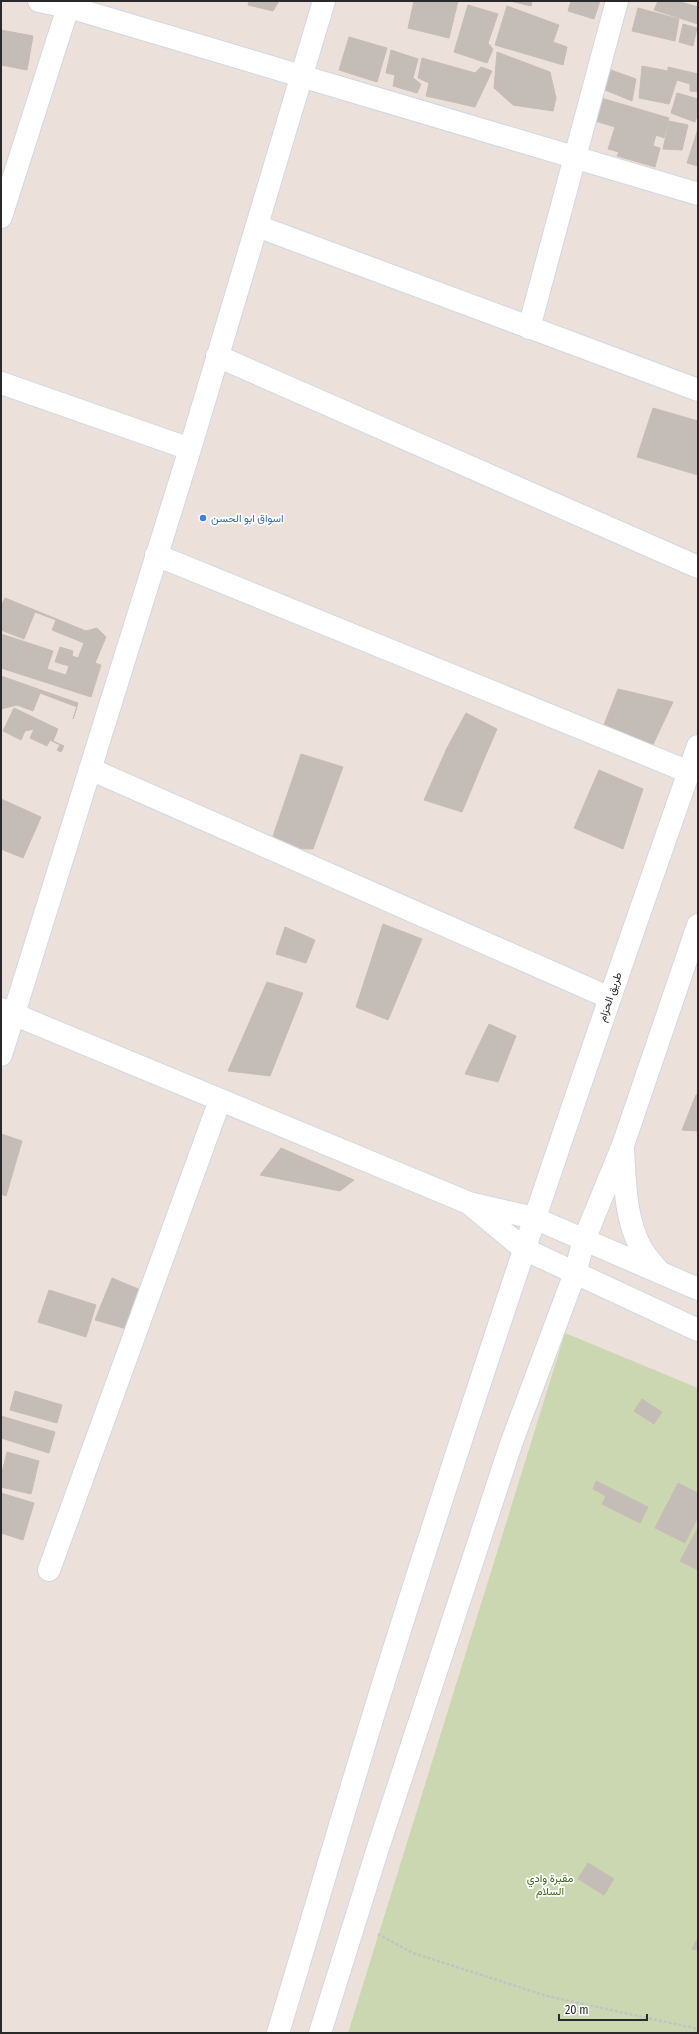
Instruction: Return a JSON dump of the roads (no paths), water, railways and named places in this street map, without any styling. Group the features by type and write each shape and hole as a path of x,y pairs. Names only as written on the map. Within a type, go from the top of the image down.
{"street":[{"path":"39,1 70,4 302,76 698,194"},
{"path":"1,1055 7,1012 90,769 190,449 324,1"},
{"path":"529,328 617,1"},
{"path":"1,217 70,4"},
{"path":"257,226 698,390"},
{"path":"217,356 698,567"},
{"path":"1,383 190,449"},
{"path":"156,555 689,772"},
{"name":"طريق الحزام","path":"278,2033 388,1669 534,1218 698,746"},
{"path":"90,769 610,998"},
{"path":"320,2033 355,1921 511,1444 575,1273 584,1240 622,1145 698,925"},
{"path":"7,1012 469,1203 534,1218 698,1289"},
{"path":"49,1570 220,1100"},
{"path":"622,1145 628,1213 633,1231 640,1248 660,1273"},
{"path":"469,1203 524,1249 698,1330"}],"place":[{"name":"اسواق ابو الحسن","path":"203,518"}],"park label":[{"name":"مقبرة وادي السلام","path":"550,1884"}]}
